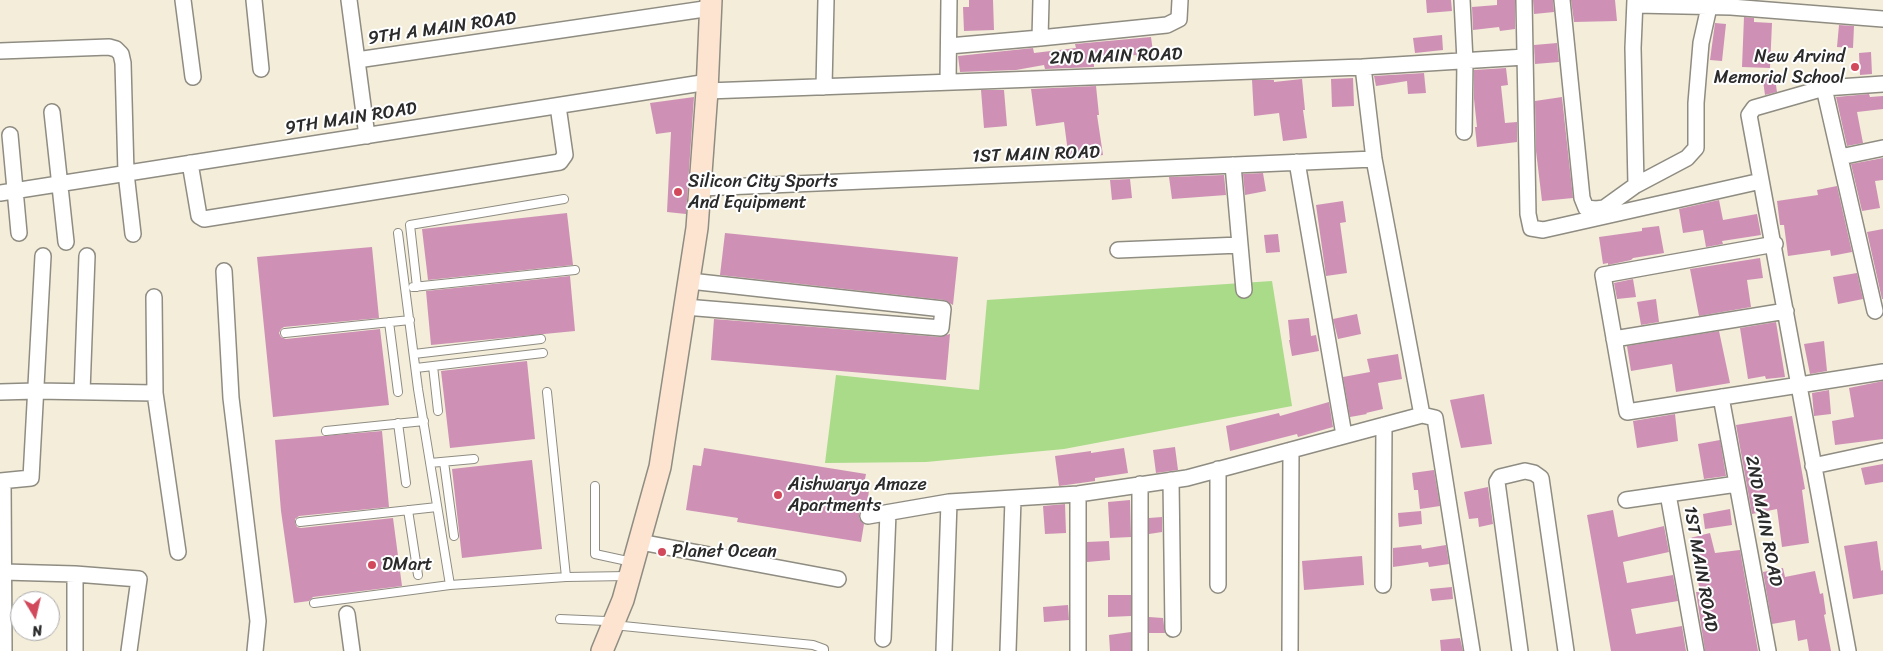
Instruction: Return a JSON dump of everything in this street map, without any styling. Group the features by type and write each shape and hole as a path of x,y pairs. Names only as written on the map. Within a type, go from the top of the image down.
{"street":[{"path":"183,0 193,77"},
{"path":"254,0 261,69"},
{"path":"349,0 367,136"},
{"path":"824,87 826,0"},
{"path":"948,82 949,0"},
{"path":"1040,38 1041,0"},
{"path":"949,46 1168,25 1179,19 1180,0"},
{"path":"1462,0 1465,61 1464,132"},
{"path":"1524,0 1528,214 1531,228 1543,230 1761,181"},
{"path":"1562,0 1584,204 1586,208 1590,209 1604,208 1636,185 1687,158 1696,148 1696,103 1701,42 1709,4"},
{"path":"1636,185 1633,48 1636,3 1709,4 1737,8 1883,19"},
{"path":"602,651 623,600 660,467 690,281 708,87 711,4"},
{"name":"9TH A MAIN ROAD","path":"357,60 711,4"},
{"path":"0,51 110,47 116,49 121,54 123,63 126,173 133,234"},
{"name":"2ND MAIN ROAD","path":"708,87 824,87 1363,67 1526,57"},
{"path":"1363,67 1374,159 1422,415"},
{"path":"1848,651 1813,466 1775,244 1749,115 1754,108 1824,88 1883,84"},
{"name":"9TH MAIN ROAD","path":"0,192 558,106 708,87"},
{"path":"1824,88 1875,311"},
{"path":"190,164 199,216 204,219 560,162 565,154 558,106"},
{"path":"52,112 66,242"},
{"path":"10,135 20,233"},
{"path":"1841,158 1883,148"},
{"name":"1ST MAIN ROAD","path":"700,188 1374,159"},
{"path":"1297,162 1344,435"},
{"path":"1233,165 1244,290"},
{"path":"1775,244 1603,275 1627,412 1883,372"},
{"path":"1118,250 1240,245"},
{"path":"4,651 2,481 31,478 43,256"},
{"path":"82,392 87,256"},
{"path":"224,271 232,398 258,620 255,651"},
{"path":"685,306 942,328 944,309 690,281"},
{"path":"154,297 155,393 178,552"},
{"path":"1614,339 1786,311"},
{"path":"0,392 155,393"},
{"name":"2ND MAIN ROAD","path":"1720,398 1768,651"},
{"path":"868,516 949,502 1078,494 1171,480 1218,470 1422,415 1435,418 1472,651"},
{"path":"1383,585 1384,425"},
{"path":"1290,651 1291,450"},
{"path":"1813,466 1883,451"},
{"path":"1218,470 1218,585"},
{"path":"1520,651 1498,482 1500,477 1525,471 1534,473 1541,478 1566,651"},
{"path":"1171,480 1173,629"},
{"path":"1140,484 1140,651"},
{"path":"1626,500 1737,484"},
{"path":"1078,494 1078,651"},
{"name":"1ST MAIN ROAD","path":"1668,494 1696,651"},
{"path":"1008,651 1013,499"},
{"path":"944,651 949,502"},
{"path":"883,639 888,513"},
{"path":"640,542 838,579"},
{"path":"4,572 74,574 139,579 129,651"},
{"path":"74,574 74,651"},
{"path":"347,614 352,651"}],"lane":[{"path":"417,287 410,225 564,199"},
{"path":"398,233 430,463 450,585"},
{"path":"406,288 574,270"},
{"path":"285,333 410,320"},
{"path":"389,322 398,392"},
{"path":"414,354 541,340"},
{"path":"416,368 543,353"},
{"path":"433,366 438,411"},
{"path":"547,392 566,577"},
{"path":"326,431 424,421"},
{"path":"398,423 406,483"},
{"path":"430,463 474,459"},
{"path":"444,462 454,536"},
{"path":"595,486 595,554 632,569"},
{"path":"300,522 437,507"},
{"path":"408,510 418,575"},
{"path":"314,604 450,585 566,577 632,569"},
{"path":"560,619 606,621 614,625 814,644 824,649 824,651"},
{"path":"786,651 787,642"}],"green space":[{"path":"1272,281 1292,406 1064,449 926,462 825,463 836,375 979,390 987,300"}],"building":[{"path":"969,0 993,0 994,30 964,31 963,7 969,7"},
{"path":"1426,0 1451,0 1452,11 1427,13"},
{"path":"1497,0 1515,0 1515,29 1500,31 1499,27 1473,30 1472,7 1497,5"},
{"path":"1533,0 1553,0 1554,12 1534,14"},
{"path":"1571,0 1615,0 1617,21 1574,22"},
{"path":"1744,17 1754,18 1754,22 1772,23 1770,68 1742,67"},
{"path":"1715,23 1726,24 1722,61 1710,60"},
{"path":"1839,25 1854,26 1853,48 1837,47"},
{"path":"1442,35 1443,50 1415,53 1413,38"},
{"path":"1151,37 1154,59 1137,61 1136,55 1097,59 1094,67 1045,69 1044,65 1016,70 960,72 958,56 1033,48 1034,53 1076,48 1075,44"},
{"path":"1557,43 1559,62 1535,64 1534,45"},
{"path":"1871,52 1872,74 1860,75 1859,53"},
{"path":"1506,68 1508,85 1501,86 1505,123 1517,122 1517,142 1477,147 1474,70"},
{"path":"1774,72 1777,92 1765,95 1762,73"},
{"path":"1424,73 1426,93 1408,94 1407,81 1376,86 1374,76"},
{"path":"1353,78 1354,106 1332,107 1331,79"},
{"path":"1302,79 1305,110 1303,110 1307,138 1283,141 1279,113 1254,116 1252,80 1274,80 1274,82"},
{"path":"1096,86 1099,115 1097,115 1103,155 1069,160 1064,122 1036,126 1031,89"},
{"path":"981,90 1004,90 1007,126 984,128"},
{"path":"1869,94 1870,97 1883,96 1883,109 1857,112 1863,143 1847,146 1836,97"},
{"path":"694,97 686,214 667,212 671,132 656,134 650,103"},
{"path":"1562,97 1573,198 1542,201 1536,151 1535,101"},
{"path":"1883,158 1883,180 1875,181 1880,208 1862,211 1851,164"},
{"path":"1263,173 1266,191 1245,195 1243,174"},
{"path":"1224,175 1226,195 1172,199 1169,177"},
{"path":"1130,179 1132,198 1112,200 1110,180"},
{"path":"1837,186 1852,252 1831,256 1830,250 1788,256 1784,225 1780,225 1777,201 1818,195 1817,190"},
{"path":"1719,200 1723,220 1757,214 1761,235 1722,241 1723,244 1706,247 1703,230 1683,233 1679,209"},
{"path":"1343,201 1346,222 1340,223 1347,273 1326,276 1316,205"},
{"path":"567,213 573,265 428,280 422,229"},
{"path":"1659,226 1664,253 1633,258 1608,265 1608,263 1603,264 1599,237 1642,231 1642,228"},
{"path":"1883,229 1883,299 1882,299 1867,232"},
{"path":"725,233 958,257 953,305 944,300 720,275"},
{"path":"1278,234 1280,252 1266,253 1264,235"},
{"path":"372,247 379,318 284,327 279,333 281,337 286,339 380,329 389,405 273,417 257,257"},
{"path":"1760,258 1763,278 1747,280 1751,307 1699,316 1690,269"},
{"path":"1857,273 1863,299 1838,304 1833,277"},
{"path":"570,276 575,331 431,345 426,291"},
{"path":"1633,279 1636,297 1617,299 1614,283"},
{"path":"1656,299 1659,322 1641,325 1637,302"},
{"path":"1357,314 1361,334 1338,339 1333,319"},
{"path":"1309,318 1311,336 1316,335 1319,351 1292,356 1288,320"},
{"path":"714,319 940,337 950,334 946,380 711,360"},
{"path":"1776,322 1785,377 1766,379 1765,376 1748,379 1740,328"},
{"path":"1719,331 1730,383 1676,392 1672,364 1631,371 1627,346"},
{"path":"1824,341 1827,371 1810,374 1804,344"},
{"path":"1398,354 1402,379 1378,383 1383,409 1350,417 1343,377 1370,372 1367,359"},
{"path":"527,361 535,439 450,448 441,371"},
{"path":"1883,381 1883,439 1835,445 1832,421 1854,417 1849,388"},
{"path":"1829,390 1831,414 1814,416 1812,393"},
{"path":"1484,394 1492,444 1461,448 1450,400"},
{"path":"1329,402 1333,427 1298,437 1297,434 1230,451 1226,426 1279,413 1280,416"},
{"path":"1675,414 1678,441 1637,448 1633,421"},
{"path":"1792,416 1805,489 1802,490 1809,543 1782,547 1777,509 1752,514 1736,425"},
{"path":"382,431 389,507 299,516 295,519 295,523 297,527 301,528 393,518 402,586 313,597 309,601 294,603 281,511 275,440"},
{"path":"1720,440 1726,476 1704,479 1698,444"},
{"path":"1175,447 1178,470 1156,473 1153,450"},
{"name":"Aishwarya Amaze Apartments","path":"704,448 866,474 863,489 869,490 867,507 859,513 859,518 864,524 861,542 737,522 738,518 686,510 693,465 701,466"},
{"path":"1124,448 1128,473 1095,478 1095,481 1059,486 1055,456"},
{"path":"532,460 542,549 462,558 452,469"},
{"path":"1883,464 1883,482 1865,485 1861,468"},
{"path":"1434,470 1440,506 1420,509 1418,490 1414,490 1412,473"},
{"path":"1488,487 1493,524 1479,527 1478,518 1469,519 1464,492"},
{"path":"1130,500 1131,537 1110,538 1108,502"},
{"path":"1065,504 1066,533 1045,534 1043,506"},
{"path":"1730,509 1732,525 1705,529 1703,514"},
{"path":"1613,510 1618,537 1664,526 1669,552 1623,562 1627,583 1673,575 1678,601 1631,609 1636,634 1682,626 1686,651 1611,651 1587,515"},
{"path":"1421,511 1422,524 1399,527 1398,513"},
{"path":"1162,517 1162,532 1149,534 1149,518"},
{"path":"1710,533 1715,553 1740,550 1758,651 1705,651 1696,592 1700,592 1690,538"},
{"path":"1109,541 1110,560 1087,562 1087,542"},
{"path":"1877,541 1881,571 1883,570 1883,594 1853,599 1844,546"},
{"path":"1421,545 1422,549 1446,545 1449,564 1429,567 1428,562 1393,567 1393,548"},
{"path":"1362,556 1364,585 1304,590 1302,561"},
{"path":"1783,568 1785,577 1815,571 1820,594 1823,593 1826,614 1824,615 1831,651 1809,651 1807,639 1798,641 1795,620 1772,624 1763,572"},
{"path":"1452,587 1453,599 1432,601 1430,589"},
{"path":"1108,595 1131,595 1131,616 1108,617"},
{"path":"1068,605 1069,620 1044,622 1043,607"},
{"path":"1149,617 1163,618 1165,633 1149,633"},
{"path":"1131,632 1131,651 1110,651 1109,635"},
{"path":"1460,638 1463,651 1441,651 1440,640"}],"place":[{"name":"New Arvind Memorial School","path":"1855,67"},
{"name":"Silicon City Sports And Equipment","path":"678,192"},
{"name":"Aishwarya Amaze Apartments","path":"778,495"},
{"name":"Planet Ocean","path":"662,552"},
{"name":"DMart","path":"372,565"}]}
